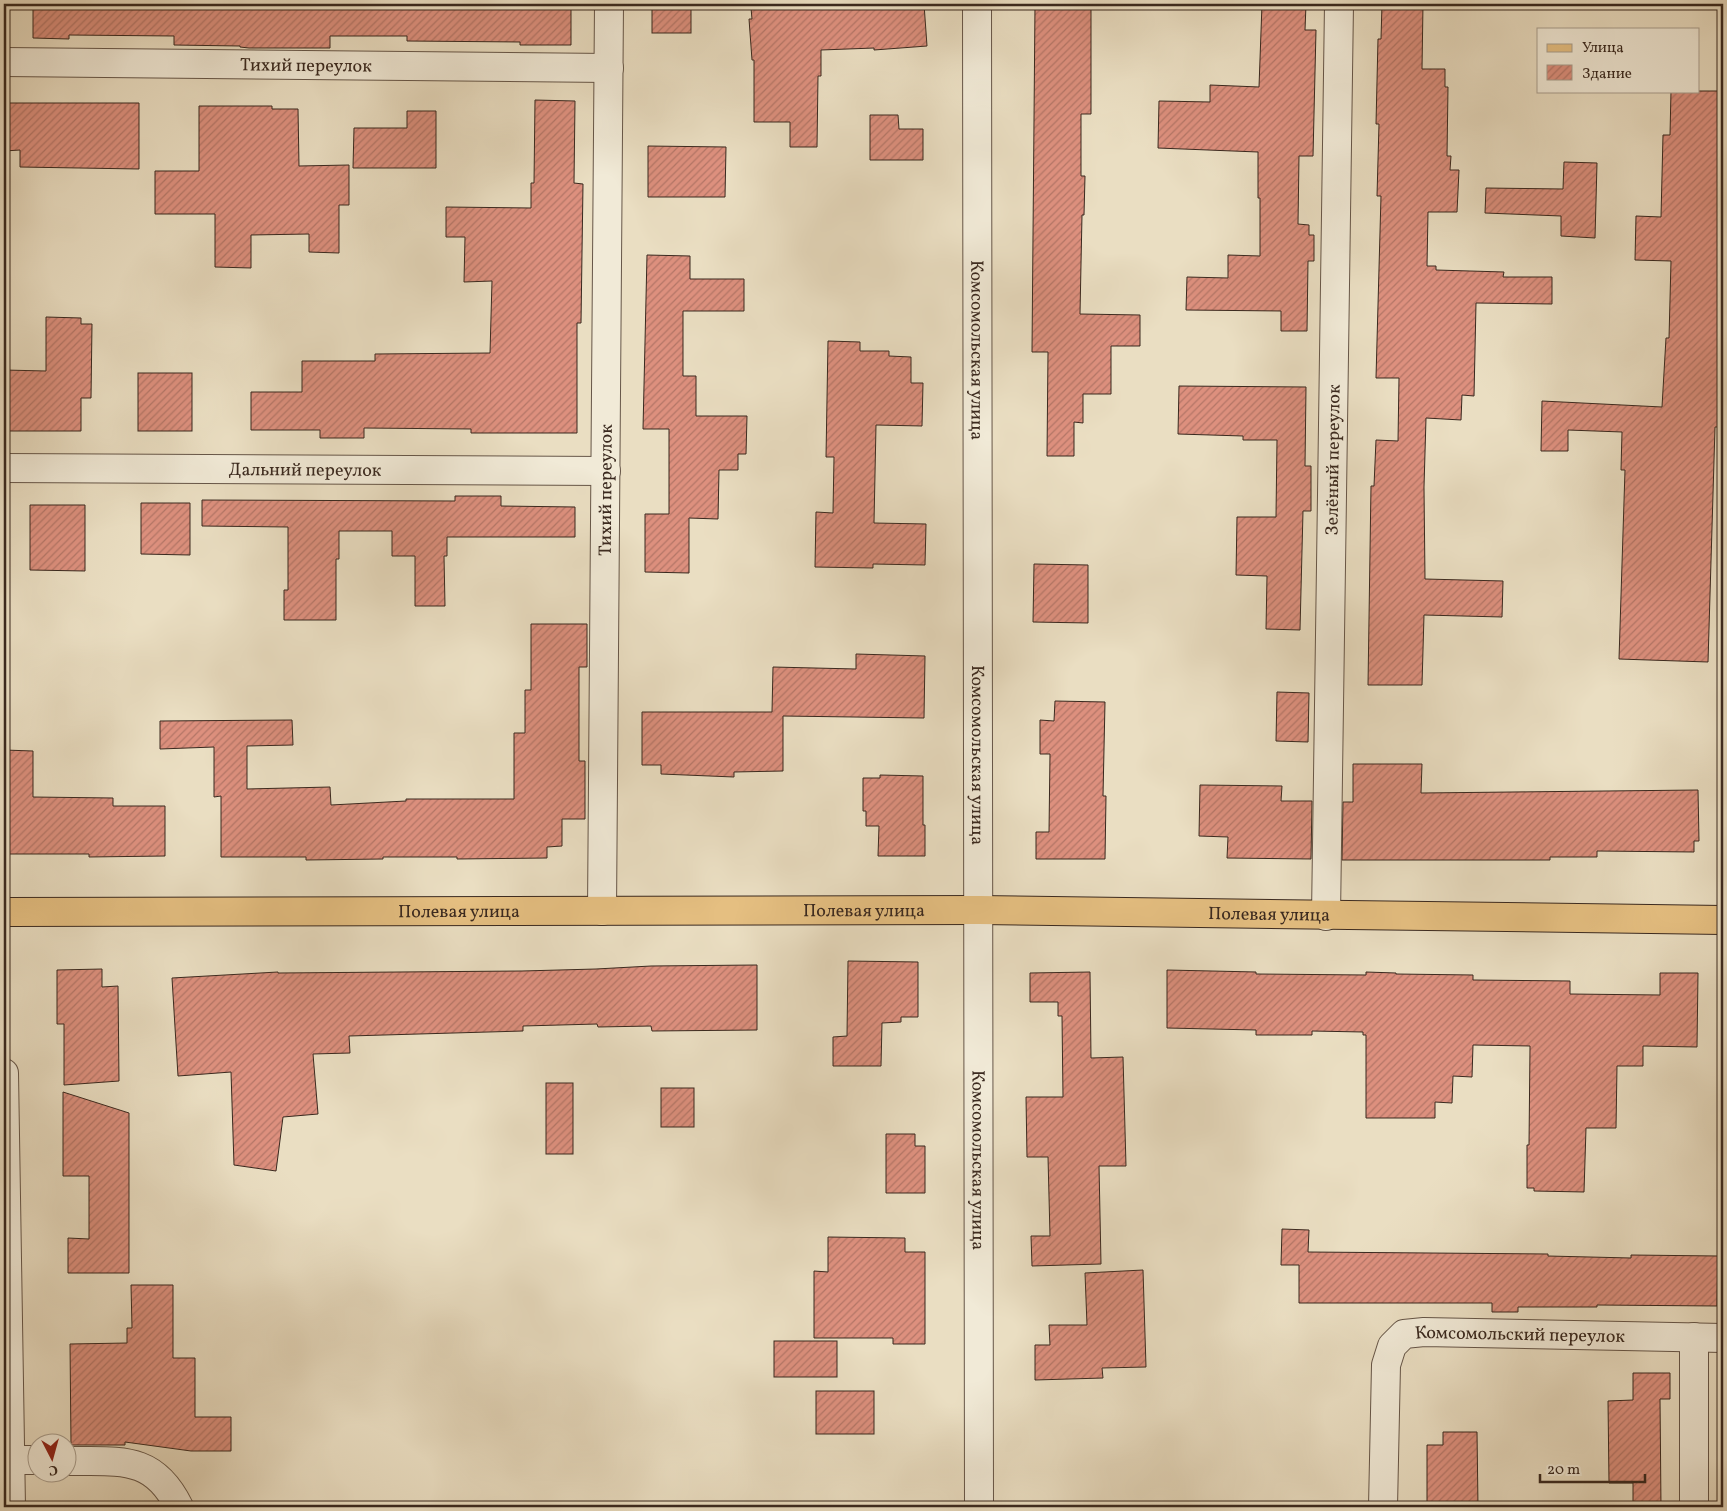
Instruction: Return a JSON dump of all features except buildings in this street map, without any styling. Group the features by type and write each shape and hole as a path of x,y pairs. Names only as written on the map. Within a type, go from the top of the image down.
{"main road":[{"name":"Полевая улица","path":"4,912 978,910 1723,920"}],"street":[{"name":"Тихий переулок","path":"602,911 609,4"},
{"name":"Комсомольская улица","path":"977,4 979,1507"},
{"name":"Зелёный переулок","path":"1326,916 1338,4"},
{"name":"Тихий переулок","path":"4,62 609,68"},
{"name":"Дальний переулок","path":"4,468 606,471"},
{"path":"4,1073 10,1507"},
{"name":"Комсомольский переулок","path":"1383,1507 1386,1365 1392,1346 1404,1334 1424,1332 1723,1338"},
{"path":"1694,1337 1694,1507"},
{"path":"10,1460 28,1460"},
{"path":"78,1461 121,1462 135,1464 149,1470 162,1480 172,1493 179,1507"}]}
